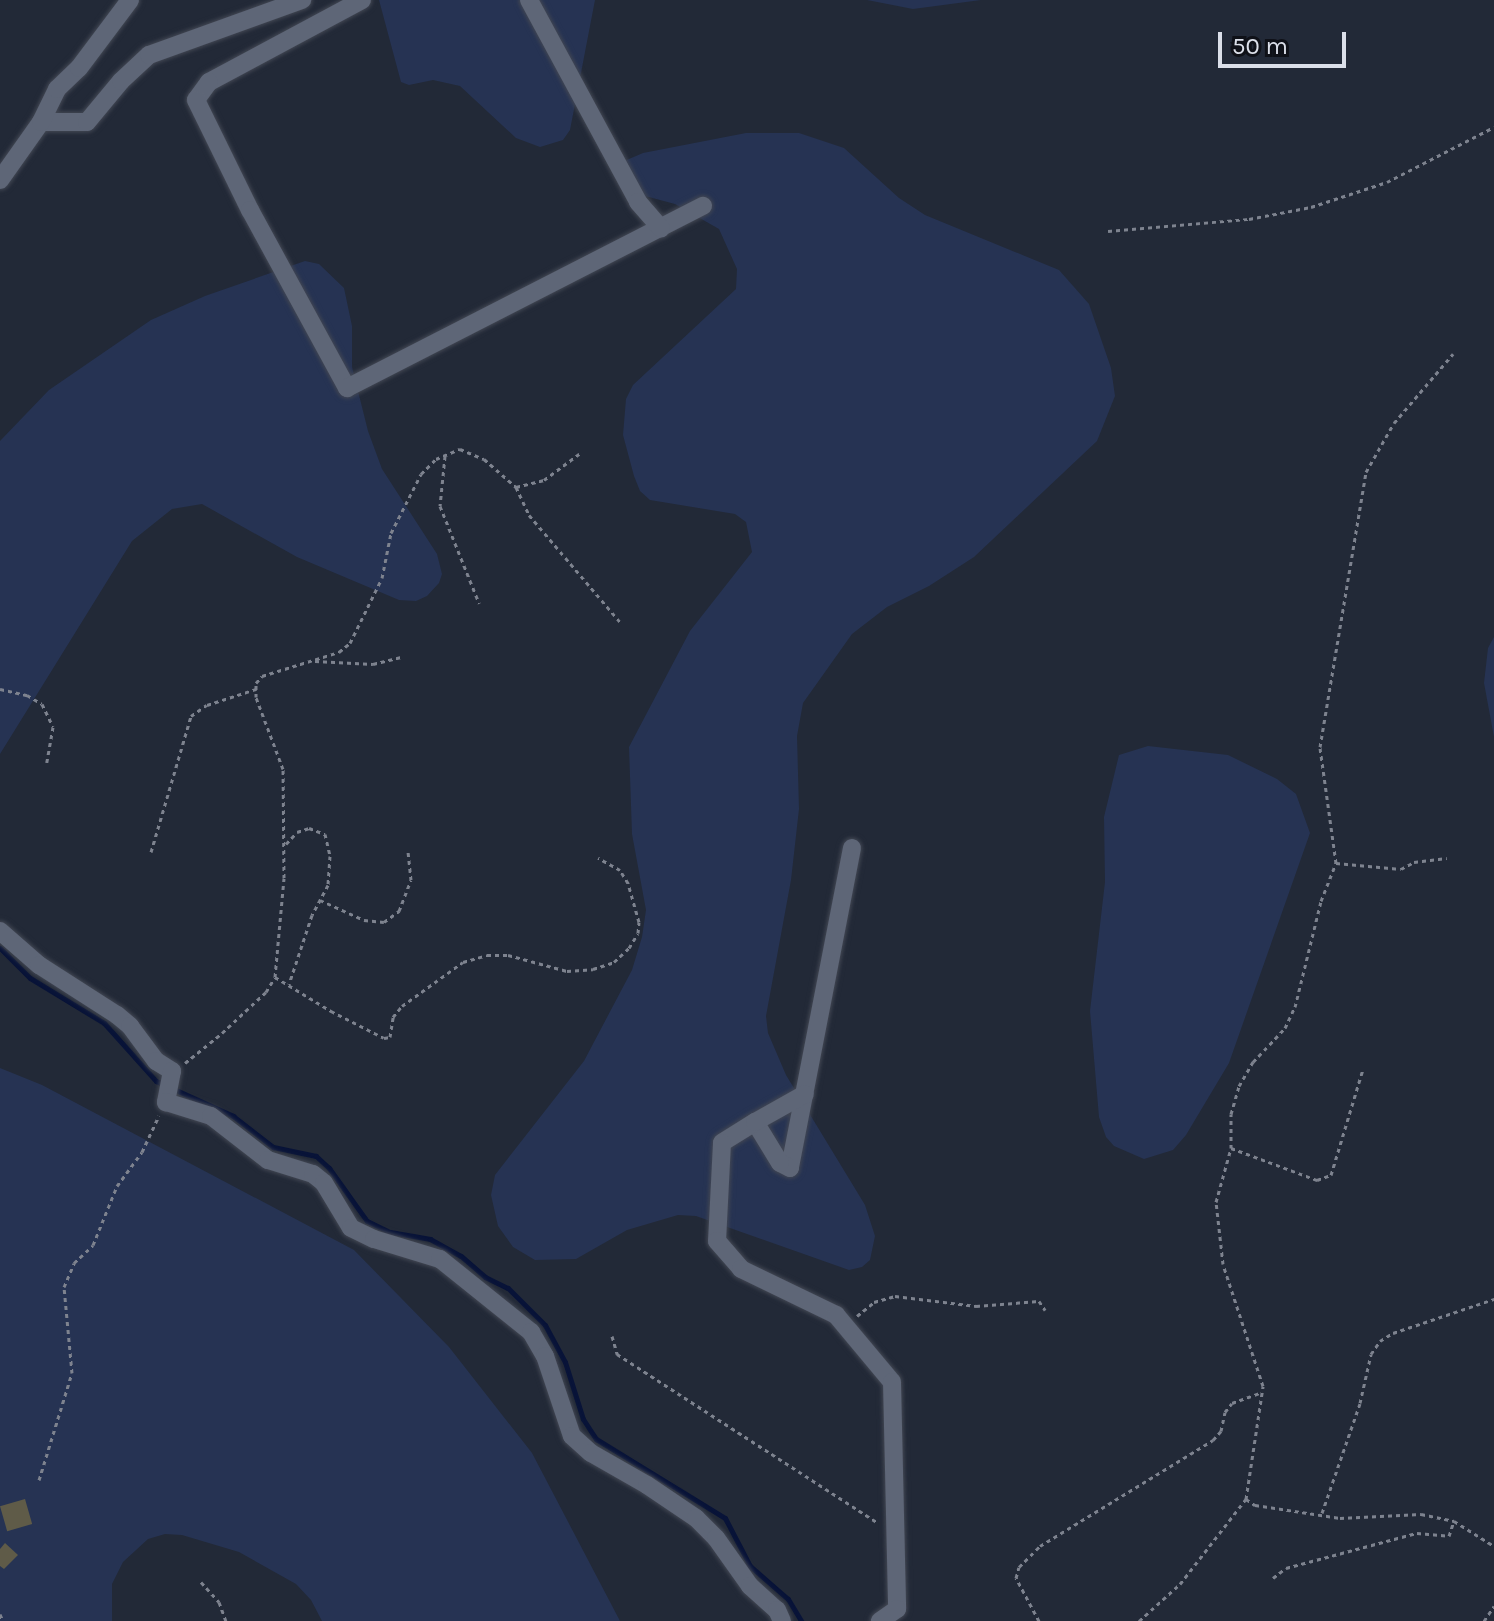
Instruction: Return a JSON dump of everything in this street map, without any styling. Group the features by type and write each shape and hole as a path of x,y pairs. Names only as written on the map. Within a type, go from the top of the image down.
{"street":[{"path":"0,180 41,122 57,89 79,68 130,0"},
{"path":"41,122 87,122 121,81 149,55 302,0"},
{"path":"362,0 209,82 196,100 250,210 347,388 703,206"},
{"path":"529,0 638,202 661,228"},
{"path":"755,1122 780,1163 790,1168 852,848"},
{"path":"0,931 56,978 117,1015 156,1061 172,1071 166,1102 211,1116 268,1160 313,1174 324,1183 351,1228 374,1239 440,1259 531,1332 545,1356 572,1436 591,1453 696,1518 782,1621"},
{"path":"805,1094 722,1143 717,1241 741,1269 836,1315 892,1382 897,1609 880,1621"}],"path":[{"path":"1108,231 1249,219 1311,207 1387,182 1494,127"},
{"path":"1139,1621 1180,1584 1246,1499 1263,1386 1223,1264 1216,1202 1231,1148 1231,1114 1239,1086 1253,1062 1285,1028 1295,1007 1321,901 1336,863 1320,747 1366,472 1394,423 1453,354"},
{"path":"172,1071 222,1033 266,992 275,977 285,846 281,812 283,769 256,683 262,676 339,652 350,643 382,578 391,533 421,474 460,449 484,459 516,487 529,515 620,622"},
{"path":"516,487 544,480 579,454"},
{"path":"445,456 440,506 479,603"},
{"path":"311,661 373,664 401,657"},
{"path":"0,689 27,695 42,704 53,727 47,762"},
{"path":"151,852 191,716 207,705 256,689"},
{"path":"285,846 297,832 309,828 325,834 329,870 328,885 289,984"},
{"path":"320,900 364,920 384,922 399,911 411,880 408,851"},
{"path":"275,977 384,1038 390,1037 393,1017 402,1006 463,962 487,955 508,955 567,971 593,969 614,962 629,948 638,933 639,922 628,883 620,870 598,858"},
{"path":"1336,863 1386,869 1447,858"},
{"path":"1231,1148 1317,1180 1331,1175 1363,1069"},
{"path":"39,1480 72,1373 64,1287 74,1263 93,1245 117,1186 142,1152 166,1102"},
{"path":"848,1329 874,1302 895,1296 910,1296 937,1304 976,1306 1039,1301 1045,1310"},
{"path":"1322,1513 1360,1403 1371,1354 1380,1341 1393,1333 1494,1299"},
{"path":"612,1336 617,1354 872,1522 894,1525"},
{"path":"1039,1621 1016,1578 1019,1567 1040,1546 1213,1440 1221,1431 1225,1412 1232,1403 1262,1392"},
{"path":"1246,1499 1255,1505 1340,1518 1421,1514 1454,1521 1494,1546"},
{"path":"1273,1578 1286,1568 1417,1533 1449,1536 1454,1521"},
{"path":"201,1582 219,1602 226,1621"},
{"path":"1484,1621 1494,1606"},
{"path":"0,1614 3,1621"}],"shaded area":[{"path":"379,0 595,0 570,130 563,140 540,147 516,138 460,86 433,80 409,85 401,82"},
{"path":"867,0 981,0 913,9"},
{"path":"746,133 799,133 844,148 899,198 925,215 1059,270 1089,304 1111,368 1115,396 1097,441 974,557 929,586 887,607 852,634 803,703 797,736 799,809 791,880 766,1016 768,1033 786,1075 865,1205 875,1236 870,1260 862,1267 849,1270 696,1216 678,1215 627,1230 576,1259 535,1260 513,1247 498,1226 491,1195 495,1175 584,1061 632,970 646,910 632,834 629,747 690,631 752,552 746,522 735,514 650,500 640,491 634,476 623,435 626,399 633,385 736,289 737,269 719,229 675,204 630,192 622,162 643,153"},
{"path":"305,261 319,264 344,288 352,326 352,367 368,431 382,469 437,554 442,574 439,583 427,596 416,601 399,600 297,557 202,504 172,509 132,541 0,754 0,441 49,390 151,320 205,296"},
{"path":"1494,637 1494,737 1484,683 1488,648"},
{"path":"1148,746 1228,755 1277,779 1296,794 1310,833 1229,1063 1186,1135 1173,1150 1144,1159 1114,1146 1106,1137 1099,1117 1090,1011 1105,882 1104,817 1119,755"},
{"path":"0,1068 42,1085 354,1250 449,1347 532,1453 620,1621 322,1621 311,1600 296,1584 239,1552 182,1535 165,1534 148,1539 123,1562 112,1584 112,1621 0,1621"}],"building":[{"path":"25,1499 32,1524 7,1531 0,1506"},
{"path":"5,1543 18,1555 4,1569 0,1566 0,1549"}],"waterway":[{"path":"0,948 30,978 104,1023 156,1081 233,1116 273,1147 316,1156 329,1168 367,1221 390,1232 430,1239 461,1256 485,1277 508,1288 545,1325 565,1362 583,1419 596,1439 725,1518 750,1566 788,1599 801,1621"}]}
